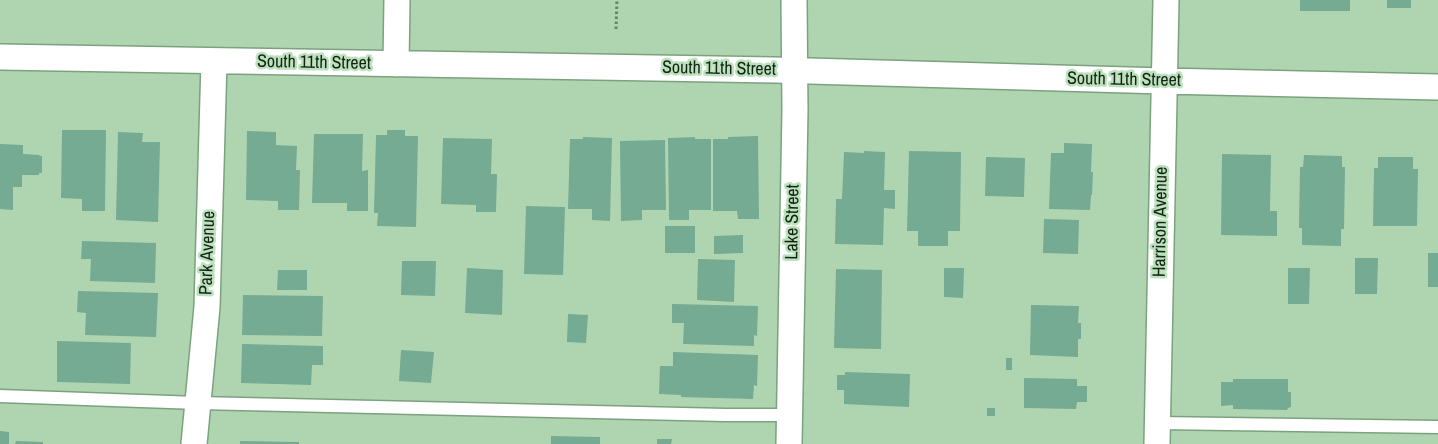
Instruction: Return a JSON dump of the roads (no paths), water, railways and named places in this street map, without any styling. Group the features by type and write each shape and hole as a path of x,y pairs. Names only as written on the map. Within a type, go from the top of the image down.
{"street":[{"path":"396,64 397,0"},
{"name":"Lake Street","path":"789,444 794,164 794,0"},
{"name":"Harrison Avenue","path":"1157,433 1166,0"},
{"name":"South 11th Street","path":"0,57 794,70 1438,87"},
{"name":"Park Avenue","path":"194,444 207,307 214,61"}],"lane":[{"path":"0,396 198,403 789,415"},
{"path":"1157,433 1438,427"}]}
